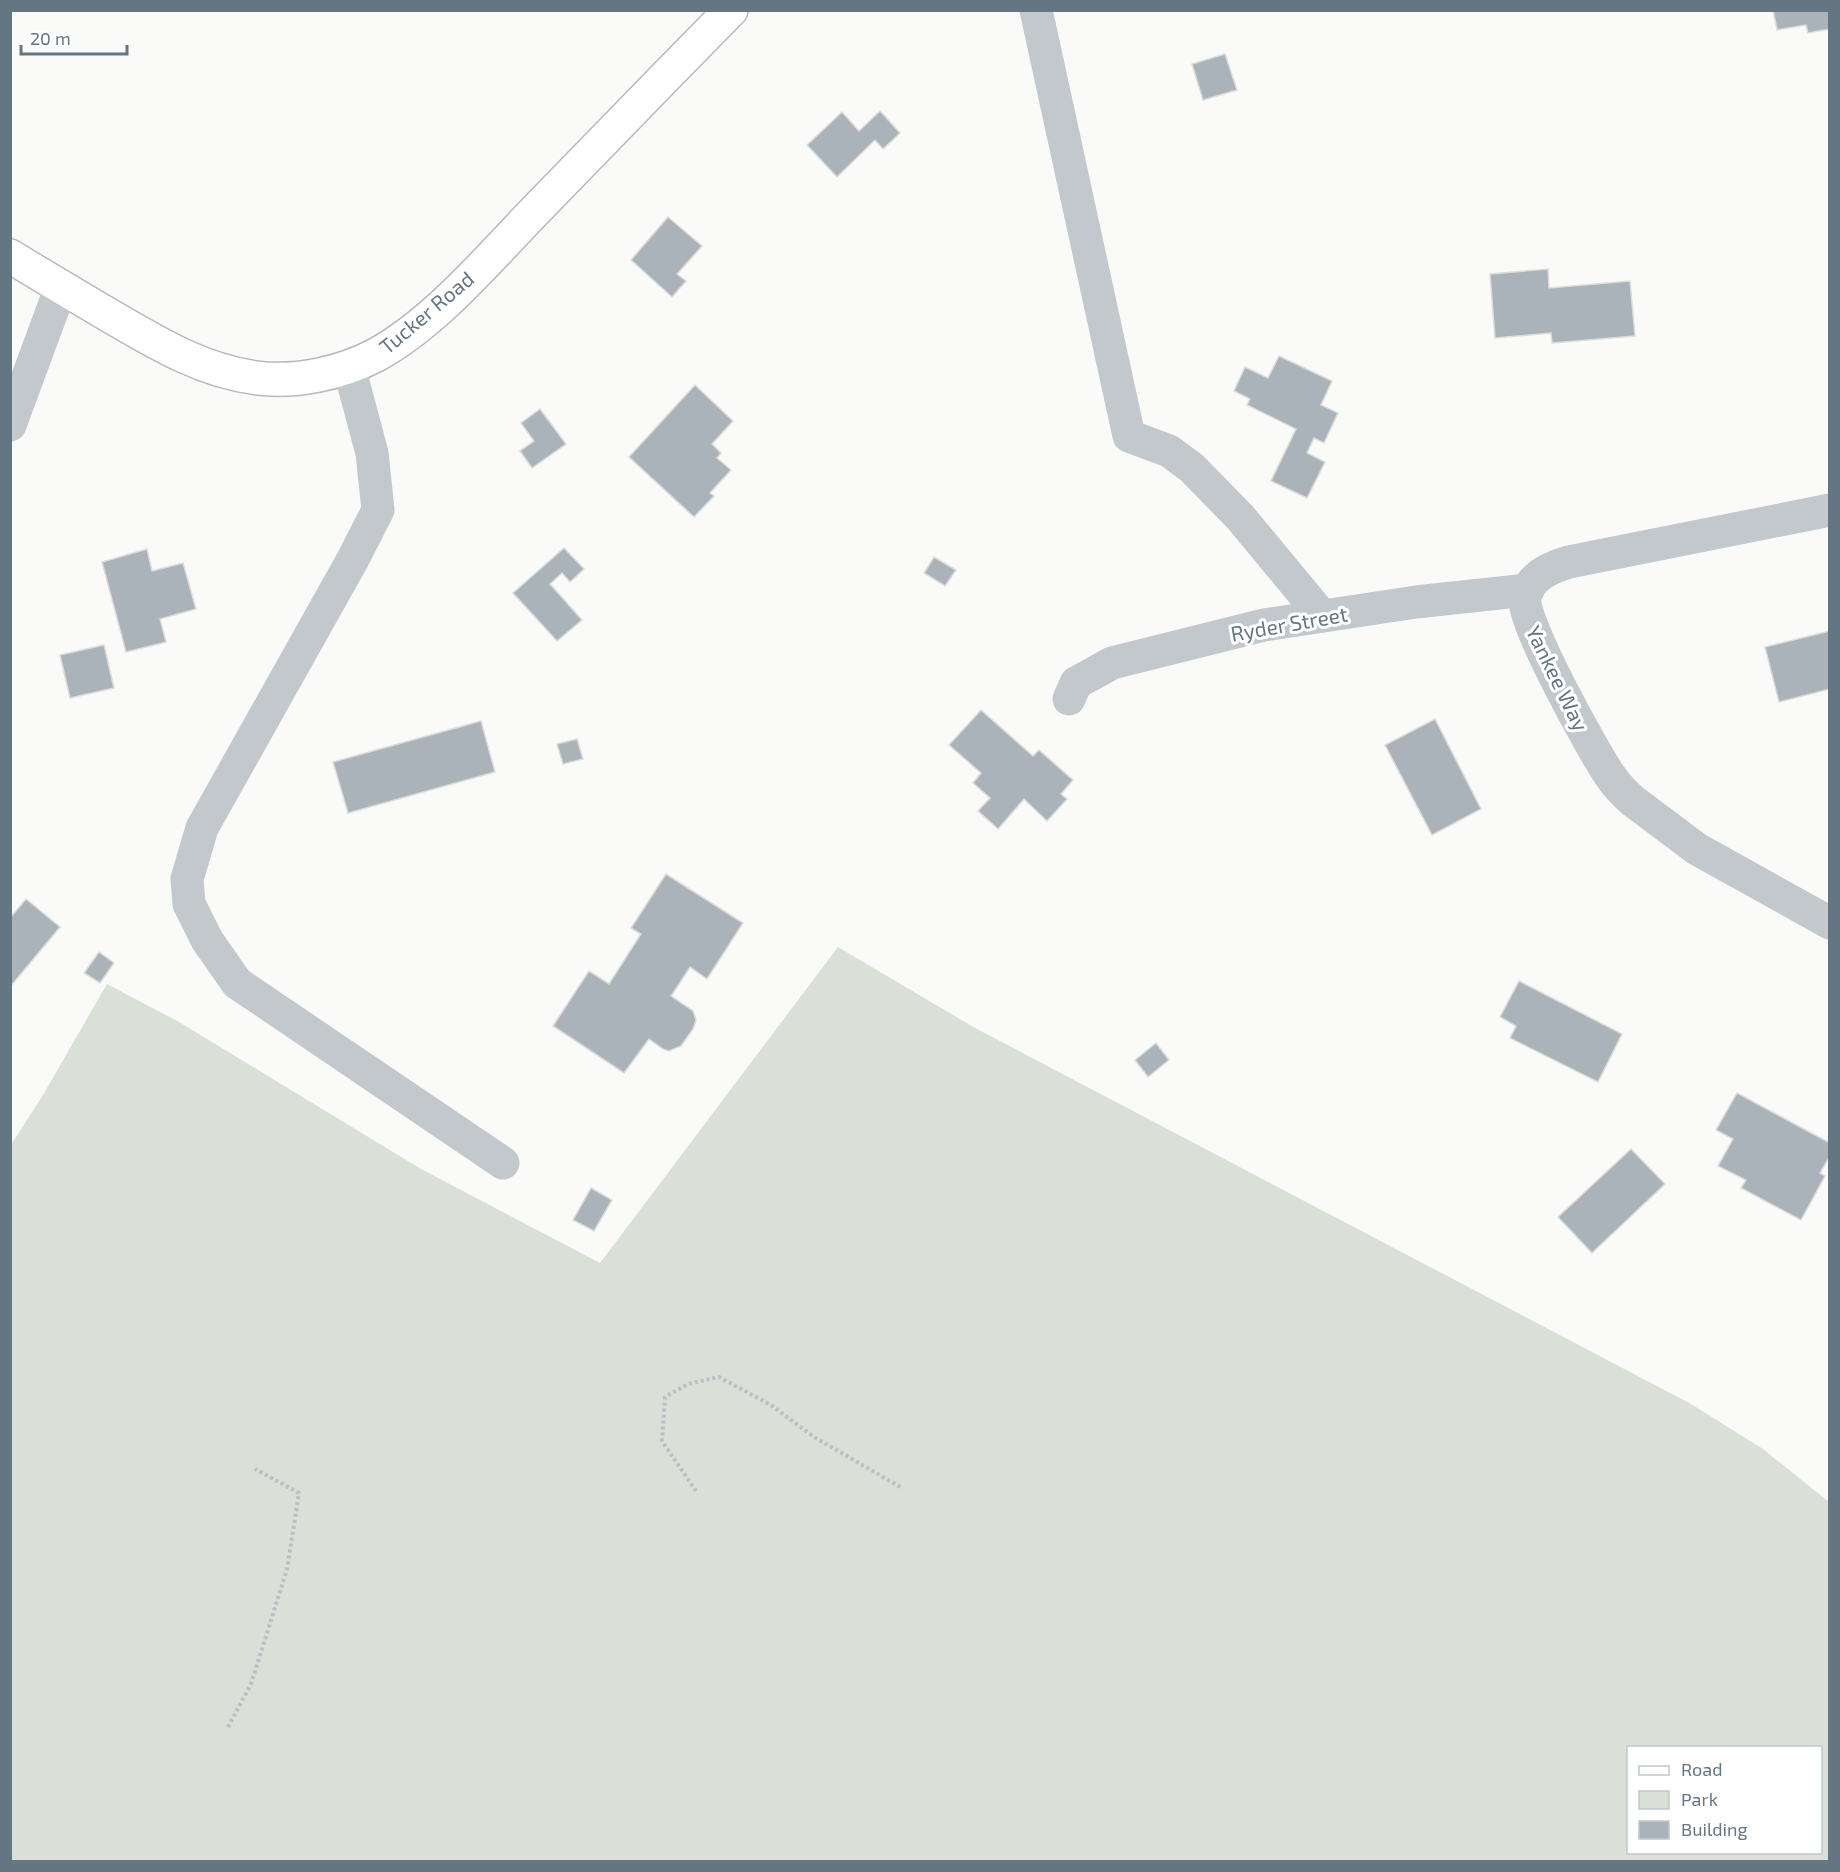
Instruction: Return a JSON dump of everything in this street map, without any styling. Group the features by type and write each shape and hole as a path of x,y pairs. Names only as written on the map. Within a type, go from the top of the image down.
{"main road":[{"name":"Tucker Road","path":"10,256 161,346 196,362 259,378 320,375 349,367 376,355 407,334 455,292 731,10"}],"street":[{"path":"1036,10 1129,436 1169,451 1192,468 1240,517 1322,616"},
{"path":"10,425 61,287"},
{"path":"349,367 372,453 378,510 353,559 202,828 187,879 189,904 207,940 237,983 503,1163"},
{"path":"1528,590 1547,570 1585,558 1830,510"},
{"name":"Ryder Street","path":"1069,699 1076,683 1112,663 1264,625 1416,602 1528,590"},
{"name":"Yankee Way","path":"1528,590 1524,598 1525,610 1534,633 1592,746 1611,778 1623,792 1697,849 1830,923"}],"path":[{"path":"696,1491 662,1442 665,1397 688,1384 719,1377 771,1405 814,1437 902,1488"},
{"path":"228,1727 251,1684 287,1569 299,1493 255,1469"}],"green space":[{"path":"838,947 975,1028 1691,1404 1763,1449 1829,1502 1829,1861 11,1861 11,1145 43,1095 107,984 179,1022 421,1169 600,1263"}],"building":[{"path":"1773,10 1830,10 1830,29 1808,33 1806,25 1777,30"},
{"path":"1225,54 1237,90 1203,100 1192,64"},
{"path":"880,111 900,133 883,149 875,140 837,177 807,145 842,112 859,131"},
{"path":"668,217 702,246 677,274 686,281 672,297 631,260"},
{"path":"1548,269 1549,288 1630,281 1635,336 1552,343 1551,333 1495,338 1490,274"},
{"path":"1279,356 1332,381 1321,405 1338,413 1324,443 1314,438 1307,453 1325,462 1307,498 1271,481 1296,429 1247,405 1250,399 1234,391 1245,367 1268,378"},
{"path":"695,385 733,421 712,444 721,453 717,458 731,470 710,493 714,496 694,517 629,457"},
{"path":"540,409 566,444 532,468 520,451 534,441 521,423"},
{"path":"564,548 584,569 570,582 562,573 550,584 582,620 557,641 513,593"},
{"path":"147,549 152,571 183,563 196,609 160,619 166,642 126,652 102,562"},
{"path":"934,557 956,570 945,586 924,573"},
{"path":"1830,631 1830,689 1779,702 1765,647"},
{"path":"104,645 114,688 70,698 60,655"},
{"path":"981,710 1033,756 1039,750 1073,780 1061,794 1067,799 1047,821 1024,799 998,829 978,811 990,798 973,783 981,773 949,745"},
{"path":"1435,719 1481,809 1432,835 1385,745"},
{"path":"481,721 495,772 348,813 333,762"},
{"path":"577,739 583,759 563,764 557,744"},
{"path":"666,874 743,923 707,979 690,967 671,996 693,1011 696,1020 693,1029 681,1046 669,1051 649,1039 624,1073 553,1026 589,971 609,984 641,934 631,928"},
{"path":"26,899 60,927 10,987 10,918"},
{"path":"99,952 114,963 100,983 84,973"},
{"path":"1519,981 1622,1034 1598,1082 1510,1038 1516,1026 1500,1017"},
{"path":"1156,1043 1169,1060 1148,1077 1135,1060"},
{"path":"1737,1093 1830,1143 1830,1156 1820,1173 1825,1176 1801,1220 1741,1188 1746,1180 1718,1166 1733,1139 1716,1130"},
{"path":"1631,1149 1665,1184 1592,1253 1558,1217"},
{"path":"591,1188 612,1200 594,1231 573,1220"}]}
